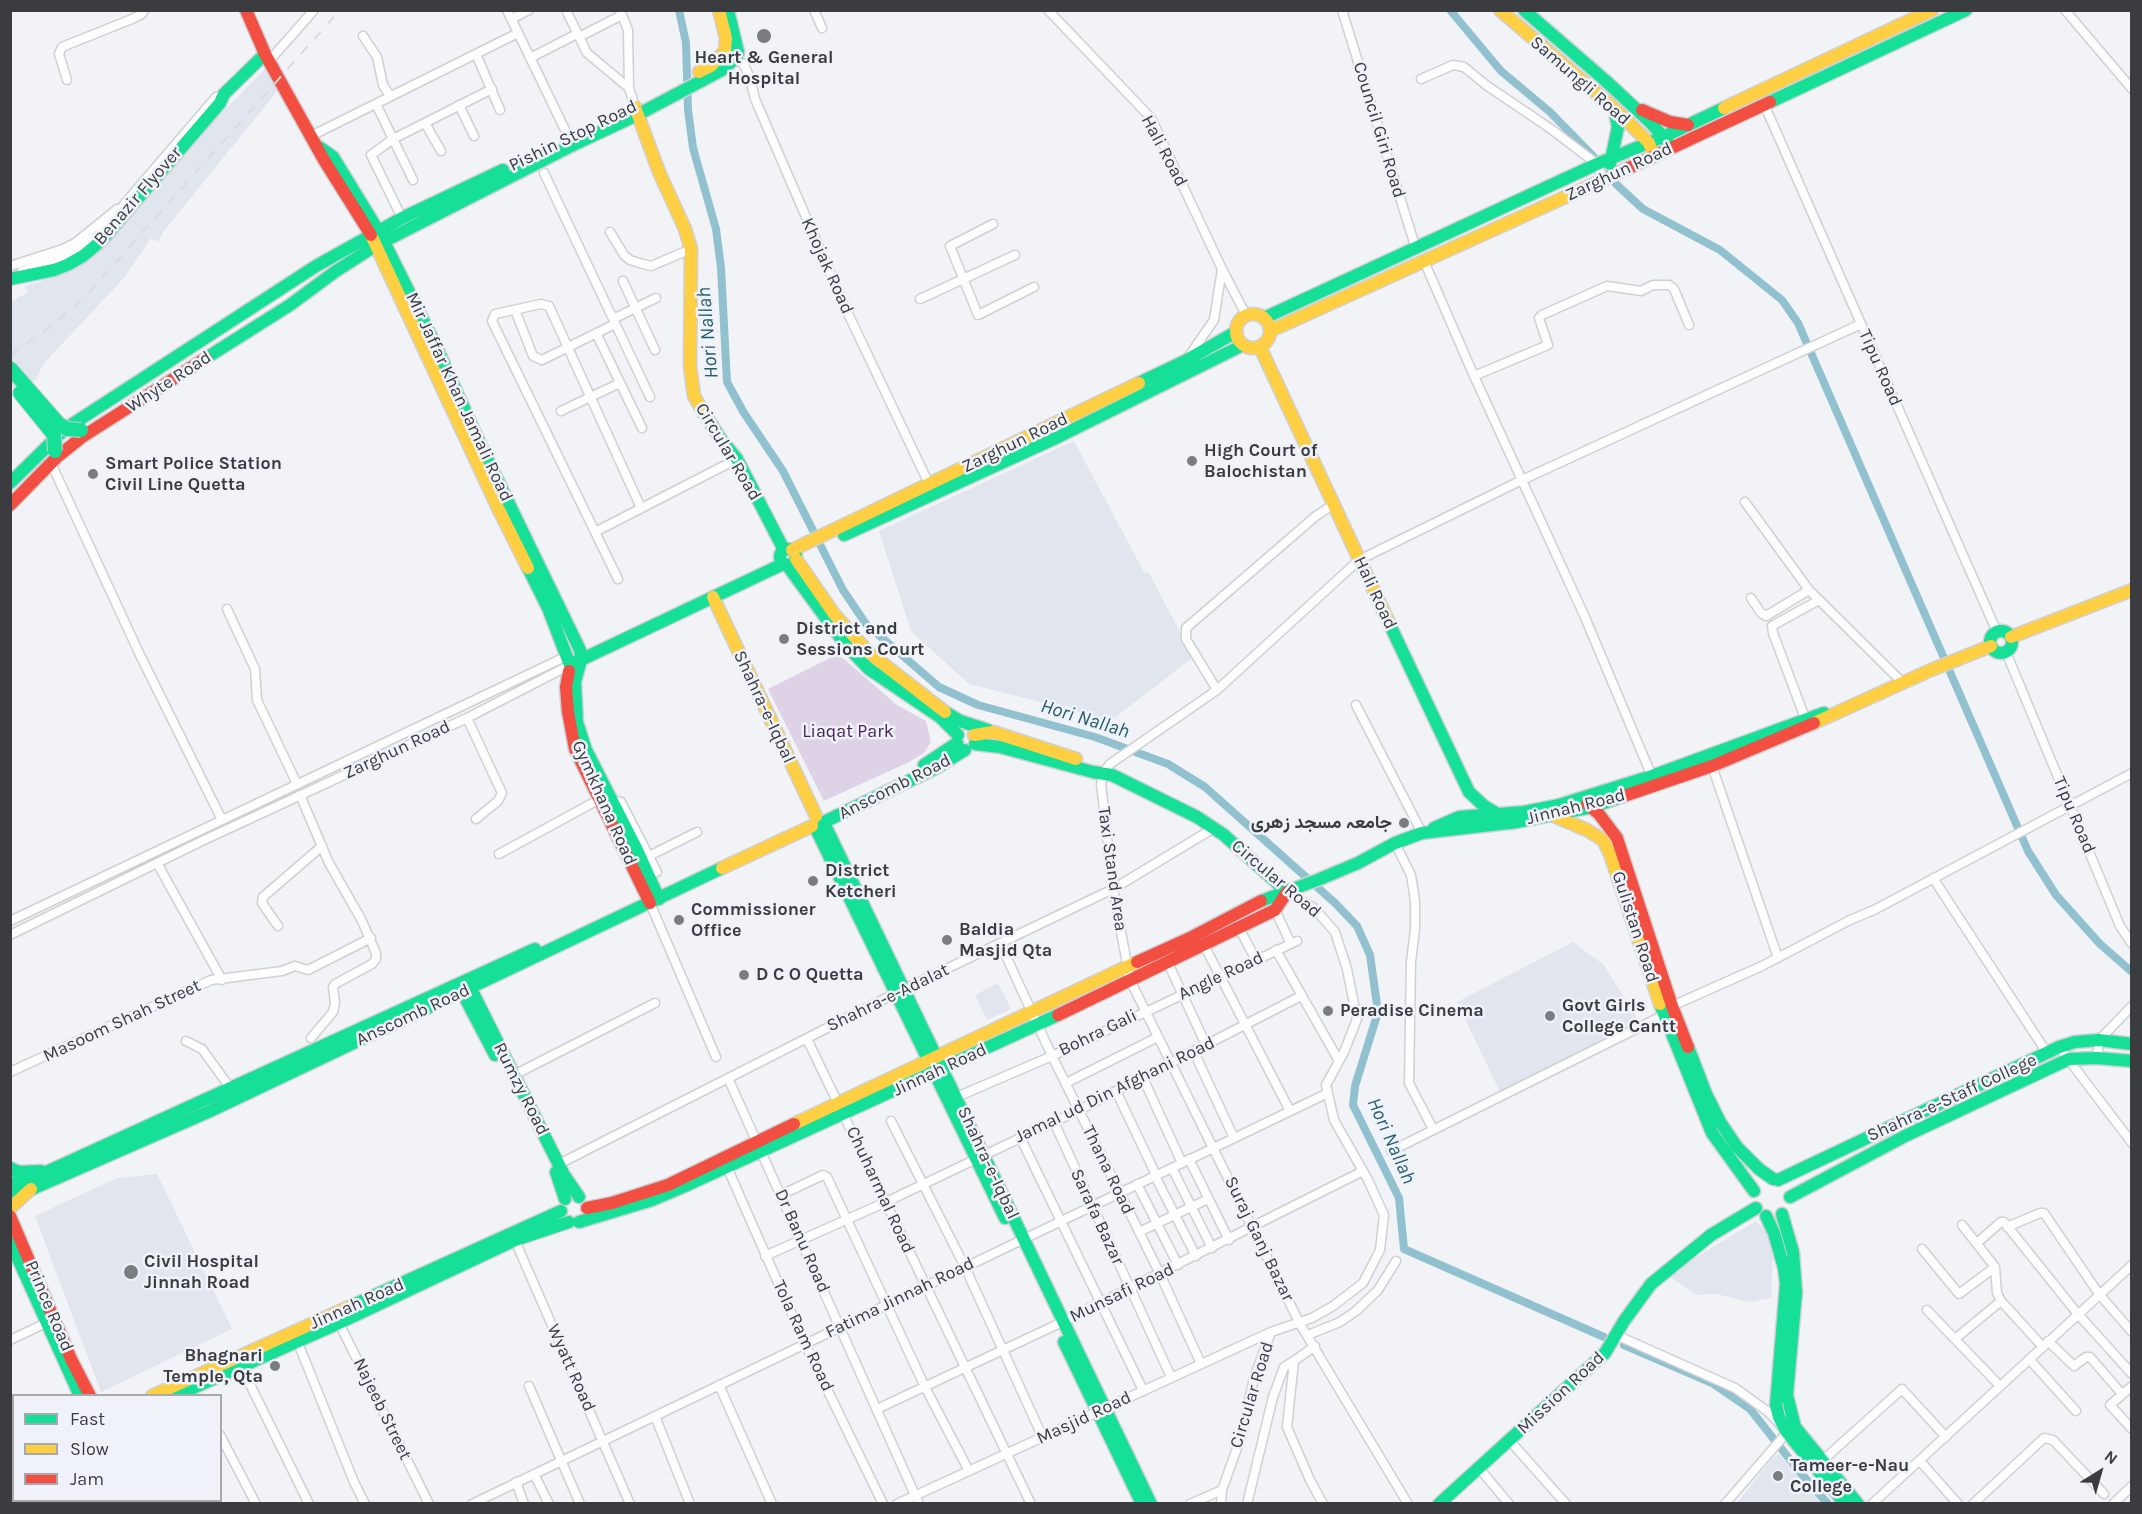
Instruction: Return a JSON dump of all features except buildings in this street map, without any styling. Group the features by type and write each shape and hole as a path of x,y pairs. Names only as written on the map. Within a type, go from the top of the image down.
{"main road":[{"path":"246,10 269,62"},
{"path":"719,10 731,54 738,52 728,10"},
{"name":"Samungli Road","path":"1500,10 1614,108 1651,149"},
{"name":"Samungli Road","path":"1524,10 1628,101 1668,142"},
{"name":"Zarghun Road","path":"1668,142 1688,125 1932,10"},
{"name":"Zarghun Road","path":"1270,331 1597,165 1651,149 1764,104 1966,10"},
{"name":"Pishin Stop Road","path":"686,85 702,71 731,54"},
{"name":"Pishin Stop Road","path":"405,223 563,150 686,85 722,70 731,54"},
{"name":"Mir Jaffar Khan Jamali Road","path":"269,62 324,160 377,238 435,344 575,657"},
{"name":"Benazir Flyover","path":"10,277 54,270 83,256 102,240 220,103 224,94 269,62"},
{"path":"1628,101 1650,114 1670,122 1688,125"},
{"path":"1605,179 1612,159 1618,127 1614,108"},
{"name":"Pishin Stop Road","path":"405,223 569,138 636,111"},
{"name":"Circular Road","path":"636,111 659,172 685,229 691,249 690,366 694,396 720,438 737,459 788,557 845,644 869,669 940,717 966,739 1093,772 1104,772"},
{"name":"Zarghun Road","path":"1264,318 1605,179 1651,149"},
{"name":"Whyte Road","path":"81,430 308,280 405,223"},
{"name":"Whyte Road","path":"10,504 53,457 290,305 332,265"},
{"name":"Whyte Road","path":"10,483 65,429 90,411 307,272 332,265"},
{"path":"1255,314 1264,318 1270,331 1268,340 1260,347 1251,348 1239,339 1238,322 1246,315 1255,314"},
{"name":"Zarghun Road","path":"575,657 1096,411 1239,339"},
{"name":"Zarghun Road","path":"575,657 713,597 929,484 1096,411 1185,361 1239,339"},
{"name":"Hali Road","path":"1260,347 1470,792 1484,806 1512,823"},
{"path":"10,368 59,424 67,429 81,430"},
{"path":"10,381 53,433 55,437 53,457"},
{"path":"10,495 81,430"},
{"name":"Circular Road","path":"788,557 869,653 945,712 966,739"},
{"path":"2011,637 2132,590"},
{"name":"Shahra-e-Iqbal","path":"713,597 818,822 1060,1324 1142,1503"},
{"path":"1997,632 2004,632 2011,637 2012,644 2006,652 1999,653 1991,646 1990,639 1997,632"},
{"name":"Jinnah Road","path":"936,1064 1038,1025 1190,938 1268,897 1320,879 1358,863 1395,843 1458,818 1524,812 1712,766 1991,646"},
{"path":"575,657 577,722 586,750 613,803 653,898"},
{"name":"Gymkhana Road","path":"575,657 566,687 575,749 598,800 653,898"},
{"name":"Jinnah Road","path":"1422,833 1512,823 1592,807 1805,718 1860,702"},
{"path":"945,712 960,721 993,732"},
{"name":"Circular Road","path":"966,739 993,732 1094,765 1197,817 1224,835 1293,890"},
{"name":"Anscomb Road","path":"10,1183 29,1180 464,985 818,822 935,759 966,739"},
{"path":"1447,830 1458,818 1470,792"},
{"name":"Gulistan Road","path":"1578,799 1592,807 1617,838 1668,1010 1720,1122 1737,1147 1759,1169 1775,1180"},
{"name":"Gulistan Road","path":"1554,816 1587,830 1603,840 1668,1010 1704,1116 1712,1133 1754,1191"},
{"name":"Jinnah Road","path":"177,1394 196,1386 238,1361 337,1319 513,1236 573,1210 612,1203 668,1185 842,1109 936,1064 1032,1011 1128,973 1168,963 1275,910 1293,890"},
{"name":"Anscomb Road","path":"10,1194 32,1189 208,1112 464,985"},
{"name":"Rumzy Road","path":"464,985 514,1075 558,1164 573,1210"},
{"name":"Rumzy Road","path":"464,985 573,1210"},
{"name":"Shahra-e-Staff College","path":"1775,1180 2053,1050 2075,1042 2099,1040 2132,1044"},
{"name":"Shahra-e-Staff College","path":"1790,1197 1905,1136 2069,1059 2097,1058 2132,1061"},
{"name":"Jinnah Road","path":"573,1210 652,1200 727,1167 759,1147"},
{"path":"10,1168 19,1172 50,1170"},
{"path":"1761,1212 1772,1217 1782,1214 1788,1207 1790,1197 1787,1187 1775,1180 1761,1182 1754,1191 1753,1203 1774,1233 1786,1284 1776,1405 1779,1417 1787,1433 1845,1503"},
{"path":"10,1208 32,1189"},
{"name":"Mission Road","path":"1439,1503 1605,1353 1651,1284 1711,1235 1761,1212"},
{"path":"1782,1214 1793,1252 1796,1292 1787,1395 1787,1433"},
{"name":"Prince Road","path":"10,1216 71,1359 89,1394"},
{"name":"Prince Road","path":"12,1246 80,1394"},
{"name":"Jinnah Road","path":"157,1394 196,1386"},
{"name":"Shahra-e-Iqbal","path":"1100,1409 1151,1503"},
{"path":"1787,1433 1822,1461 1858,1503"}],"street":[{"path":"67,80 59,54 62,47 132,19 142,14 144,10"},
{"path":"269,62 314,10"},
{"path":"529,10 509,15 569,138"},
{"path":"566,10 587,52 629,88"},
{"path":"814,10 822,28"},
{"name":"Hali Road","path":"1048,10 1151,118 1246,315"},
{"name":"Council Giri Road","path":"1342,10 1420,255 1584,615 1654,780"},
{"path":"2065,10 2132,89"},
{"path":"530,58 621,13 628,30 629,88 636,111"},
{"path":"315,141 390,96 518,33"},
{"path":"363,36 377,57 382,84 390,96"},
{"path":"476,54 500,110"},
{"name":"Khojak Road","path":"731,54 744,65 750,78 761,114 844,305 929,484"},
{"path":"1421,79 1453,65 1464,67 1597,165 1605,179"},
{"path":"405,223 371,154 393,139 492,89"},
{"path":"10,277 45,264 87,244 113,220 216,97 224,94"},
{"path":"376,104 412,180"},
{"name":"Tipu Road","path":"1764,104 1997,632"},
{"path":"459,105 474,136"},
{"path":"425,123 441,151"},
{"path":"544,173 650,397"},
{"path":"10,266 75,243 125,203"},
{"path":"993,224 950,246 978,315 1034,287"},
{"path":"610,232 630,261 651,266 691,249"},
{"path":"920,299 1015,255"},
{"path":"1185,361 1214,320 1222,269"},
{"path":"624,281 655,350"},
{"path":"1474,375 1548,345 1539,318 1607,286 1641,291 1653,285 1669,285 1674,289 1689,325"},
{"path":"515,310 533,356 542,360 596,333 656,298"},
{"path":"618,579 492,321 495,314 541,304 549,306 641,508"},
{"path":"1104,772 1110,765 1217,690 1270,644 1359,560 1522,480 1860,324"},
{"path":"596,333 642,428"},
{"path":"561,411 620,383"},
{"path":"53,457 140,655 222,820"},
{"path":"595,532 737,459"},
{"path":"1745,502 1809,590 1903,683"},
{"path":"1217,690 1186,639 1186,628 1307,524 1334,504"},
{"path":"1751,598 1761,613 1766,616 1809,590"},
{"path":"1805,718 1772,626 1819,600"},
{"path":"227,609 255,669 257,700 297,784"},
{"name":"Tipu Road","path":"2006,652 2120,926 2132,944"},
{"name":"Zarghun Road","path":"10,935 157,862 467,718 575,657"},
{"name":"Zarghun Road","path":"10,921 297,784 575,657"},
{"path":"1356,705 1422,833"},
{"path":"467,718 501,793 498,801 476,819"},
{"path":"1712,766 1778,958"},
{"name":"Taxi Stand Area","path":"1104,772 1101,784 1113,889 1128,973"},
{"path":"1391,1151 1668,1010 1778,958 2027,830 2132,773"},
{"path":"300,795 322,846 371,938 375,947 376,959 372,964 335,984 333,1012 311,1038"},
{"path":"499,854 598,800"},
{"path":"613,803 621,802 657,872"},
{"name":"Shahra-e-Adalat","path":"558,1164 900,991 1113,889 1214,828"},
{"path":"649,856 697,832"},
{"path":"1395,843 1411,875 1415,901 1415,929 1411,962 1409,1083 1433,1129"},
{"path":"278,926 262,903 263,897 322,846"},
{"path":"157,862 222,980"},
{"path":"1933,878 2053,1050 2069,1059 2132,1143"},
{"name":"Circular Road","path":"1221,1503 1222,1490 1240,1437 1254,1378 1271,1332 1300,1324 1333,1306 1363,1283 1380,1250 1384,1215 1363,1171 1334,1120 1326,1085 1357,1019 1347,969 1335,932 1314,908 1293,890"},
{"path":"653,898 716,1057"},
{"name":"Angle Road","path":"1144,1011 1294,942 1275,910"},
{"path":"2120,926 2132,933"},
{"path":"1239,928 1256,960"},
{"name":"Masoom Shah Street","path":"10,1072 211,980 282,971 295,966 308,970 371,938"},
{"name":"Thana Road","path":"1000,943 1201,1364"},
{"path":"1204,945 1290,1111"},
{"path":"1276,950 1339,1061"},
{"path":"1168,963 1206,1045"},
{"name":"Suraj Ganj Bazar","path":"1128,973 1144,1011 1254,1227 1300,1324 1408,1503"},
{"name":"Jamal ud Din Afghani Road","path":"765,1256 923,1185 1079,1110 1301,996"},
{"path":"514,1075 655,1003"},
{"path":"2097,1058 2099,1040 2132,1006"},
{"name":"Bohra Gali","path":"952,1098 1052,1056 1144,1011"},
{"path":"1066,1083 1158,1037"},
{"name":"Chuharmal Road","path":"807,1039 1031,1503"},
{"path":"186,1041 202,1049 231,1089"},
{"path":"1194,1052 1234,1138"},
{"name":"Dr Banu Road","path":"728,1078 917,1499"},
{"path":"1143,1078 1185,1161 1229,1240"},
{"path":"1116,1091 1155,1176 1196,1256"},
{"name":"Fatima Jinnah Road","path":"472,1503 1328,1093"},
{"path":"891,1120 965,1267 1042,1438"},
{"name":"Sarafa Bazar","path":"1054,1122 1171,1377"},
{"path":"1020,1137 1143,1390"},
{"name":"Tola Ram Road","path":"727,1167 805,1344 883,1503"},
{"path":"1172,1168 1212,1248"},
{"name":"Munsafi Road","path":"877,1409 1060,1324 1363,1171"},
{"path":"781,1195 823,1176 827,1178 925,1387 969,1471"},
{"path":"1137,1184 1178,1265"},
{"path":"1139,1232 1208,1199"},
{"path":"2007,1227 2044,1213 2099,1294 2132,1332"},
{"path":"1977,1243 2001,1222 2007,1227 2077,1313 2132,1374"},
{"path":"1962,1225 1995,1267 1997,1293 2001,1301 2045,1344 2074,1366 2088,1356 2122,1394"},
{"name":"Wyatt Road","path":"513,1236 630,1503"},
{"path":"1922,1249 1959,1294 1995,1267"},
{"path":"1308,1335 1340,1322 1356,1311 1378,1290 1396,1261"},
{"path":"1872,1503 2132,1265"},
{"path":"1955,1340 2001,1301"},
{"path":"1927,1310 2000,1386"},
{"name":"Najeeb Street","path":"337,1319 429,1503"},
{"path":"10,1340 46,1323"},
{"name":"Masjid Road","path":"897,1503 917,1499 969,1471 1100,1409 1271,1332"},
{"path":"1616,1335 1735,1388 1767,1411 1787,1433 1725,1503"},
{"path":"295,1337 354,1482 365,1503"},
{"path":"1246,1503 1273,1397 1284,1367 1315,1346"},
{"path":"2029,1359 2076,1411"},
{"path":"238,1361 309,1503"},
{"path":"1294,1361 1287,1427 1310,1480 1323,1503"},
{"path":"719,1385 772,1503"},
{"path":"529,1386 580,1503"},
{"path":"2132,1386 2110,1405 2132,1429"},
{"path":"1822,1461 1902,1389 1946,1437"},
{"path":"655,1416 690,1503"},
{"path":"1973,1503 2044,1438 2053,1440 2104,1494"},
{"path":"222,1439 256,1503"},
{"path":"1510,1441 1566,1503"},
{"path":"1920,1461 1958,1503"},
{"path":"1479,1468 1509,1503"},
{"path":"534,1474 549,1503"},
{"path":"516,1482 524,1503"},
{"path":"2113,1503 2132,1486"},
{"path":"1190,1503 1222,1490"}],"shaded area":[{"path":"266,68 278,90 164,231 158,242 151,238 124,278 44,363 36,379 11,399 11,302 28,292 25,286 64,274 97,250 203,132"},
{"path":"1074,441 1144,572 1149,573 1193,657 1112,720 969,684 911,631 879,531"},
{"name":"Govt Girls College Cantt","path":"1573,942 1604,965 1645,1031 1502,1096 1457,1002"},
{"path":"998,983 1011,1009 987,1020 975,995"},
{"name":"Civil Hospital Jinnah Road","path":"157,1174 232,1329 101,1392 35,1216 117,1178"},
{"path":"1756,1221 1765,1229 1773,1247 1771,1298 1750,1302 1715,1294 1697,1295 1670,1277 1685,1264"},
{"name":"Tameer-e-Nau College","path":"1779,1454 1821,1503 1737,1503 1773,1458"}],"green space":[{"name":"Liaqat Park","path":"838,654 897,705 926,721 931,742 924,753 909,762 824,801 768,689"}],"waterway":[{"name":"Hori Nallah","path":"679,10 686,43 688,110 693,148 716,229 721,268 727,382 744,413 783,471 843,590 866,624 939,687 978,705 1095,737 1168,764 1205,787 1335,903 1357,926 1370,955 1378,1012 1355,1086 1353,1105 1399,1198 1404,1249 1604,1337"},
{"path":"1450,10 1501,71 1550,112 1594,157"},
{"path":"1616,184 1643,209 1720,250 1782,300 1798,323 2028,851 2056,895 2100,944 2132,972"},
{"path":"1624,1345 1712,1383 1750,1409 1828,1504"}],"railway":[{"path":"10,355 51,326 86,296 340,10"}],"traffic: fast":[{"path":"206,358 290,305 375,246 722,70 737,57 738,52 728,10"},
{"path":"1524,10 1607,82 1668,142"},
{"path":"1770,102 1966,10"},
{"path":"10,279 67,265 83,256 102,240 220,103 224,94 265,54"},
{"path":"1610,164 1618,127 1614,108"},
{"path":"1264,318 1724,108"},
{"path":"319,147 333,157 379,232"},
{"path":"10,483 65,429 316,266 402,218 503,170"},
{"path":"380,234 435,344 481,446 580,650 581,660"},
{"path":"1139,383 1185,361 1236,332"},
{"path":"844,535 1058,437 1243,345"},
{"path":"10,368 59,424 67,429 81,430"},
{"path":"20,393 54,435 55,451"},
{"path":"704,413 737,459 784,550"},
{"path":"788,549 794,551 796,557 794,563 788,565 782,563 780,557 782,551 788,549"},
{"path":"528,568 548,608 570,665 783,564"},
{"path":"787,565 845,644 869,669 940,717 958,735"},
{"path":"1389,623 1469,792 1484,806 1512,823"},
{"path":"2001,631 2009,634 2012,642 2009,650 2001,653 1993,650 1990,642 1993,634 2001,631"},
{"path":"581,660 575,682 577,722 586,750 637,850 659,899"},
{"path":"945,712 960,721 988,730"},
{"path":"1434,828 1459,817 1524,812 1559,805 1652,776 1824,713"},
{"path":"924,765 957,743"},
{"path":"975,744 1000,747 1112,775 1197,817 1224,835 1287,892"},
{"path":"824,822 938,767 965,750"},
{"path":"1261,901 1358,863 1395,843 1422,833 1517,822 1592,807 1621,797"},
{"path":"824,823 1151,1504"},
{"path":"816,829 1005,1218"},
{"path":"10,1194 32,1189 208,1112 722,868"},
{"path":"10,1183 29,1180 535,949"},
{"path":"467,981 564,1175 579,1197"},
{"path":"459,986 495,1055"},
{"path":"1660,1004 1712,1133 1754,1191"},
{"path":"579,1222 652,1200 685,1186 1058,1015"},
{"path":"1778,1180 2059,1047 2075,1042 2099,1040 2132,1044"},
{"path":"1688,1047 1706,1094 1720,1122 1737,1147 1759,1169 1773,1179"},
{"path":"1790,1197 1905,1136 2069,1059 2097,1058 2132,1061"},
{"path":"10,1168 19,1172 41,1171"},
{"path":"556,1172 565,1199"},
{"path":"1439,1504 1605,1353 1624,1321 1651,1284 1711,1235 1756,1208"},
{"path":"349,1307 561,1211"},
{"path":"1782,1214 1793,1252 1796,1292 1787,1395 1795,1427 1858,1504"},
{"path":"1766,1216 1774,1233 1786,1284 1776,1405 1779,1417 1786,1431 1845,1504"},
{"path":"179,1394 339,1323 515,1240 569,1222"},
{"path":"10,1241 79,1394"},
{"path":"1064,1342 1142,1504"}],"traffic: slow":[{"path":"699,72 711,66 725,51 726,38 719,10"},
{"path":"1500,10 1614,108 1649,143 1652,151"},
{"path":"1724,108 1932,10"},
{"path":"635,107 691,249 690,366 694,396 704,413"},
{"path":"1270,331 1605,179"},
{"path":"372,237 528,568"},
{"path":"1253,314 1265,319 1270,331 1265,343 1253,348 1241,343 1236,331 1241,319 1253,314"},
{"path":"1260,347 1389,623"},
{"path":"792,550 1139,383"},
{"path":"796,559 834,614 869,653 945,712"},
{"path":"2011,637 2132,590"},
{"path":"713,597 816,816"},
{"path":"1814,723 1931,670 1991,646"},
{"path":"974,735 993,732 1076,759"},
{"path":"1554,816 1587,830 1603,840 1610,854 1660,1004"},
{"path":"722,868 812,826"},
{"path":"794,1124 1137,962"},
{"path":"10,1208 31,1189"},
{"path":"156,1394 349,1307"}],"traffic: jam":[{"path":"246,10 265,54 324,160 371,235"},
{"path":"1605,179 1770,102"},
{"path":"1642,110 1670,122 1688,125"},
{"path":"10,505 57,457 82,437 206,358"},
{"path":"569,671 566,687 575,749 650,903"},
{"path":"1621,797 1712,766 1814,723"},
{"path":"1587,804 1599,814 1617,838 1672,1006 1688,1047"},
{"path":"1058,1015 1275,910 1287,892"},
{"path":"1137,962 1190,938 1261,901"},
{"path":"587,1208 612,1203 668,1185 794,1124"},
{"path":"10,1216 71,1359 89,1394"}],"place":[{"name":"Heart & General Hospital","path":"764,36"},
{"name":"High Court of Balochistan","path":"1192,461"},
{"name":"Smart Police Station Civil Line Quetta","path":"93,474"},
{"name":"District and Sessions Court","path":"784,639"},
{"name":"جامعہ مسجد زھری","path":"1404,823"},
{"name":"District Ketcheri","path":"813,881"},
{"name":"Commissioner Office","path":"679,920"},
{"name":"Baldia Masjid Qta","path":"947,940"},
{"name":"D C O Quetta","path":"744,975"},
{"name":"Peradise Cinema","path":"1328,1011"},
{"name":"Govt Girls College Cantt","path":"1550,1016"},
{"name":"Civil Hospital Jinnah Road","path":"131,1272"},
{"name":"Bhagnari Temple, Qta","path":"275,1366"},
{"name":"Tameer-e-Nau College","path":"1778,1476"}]}
